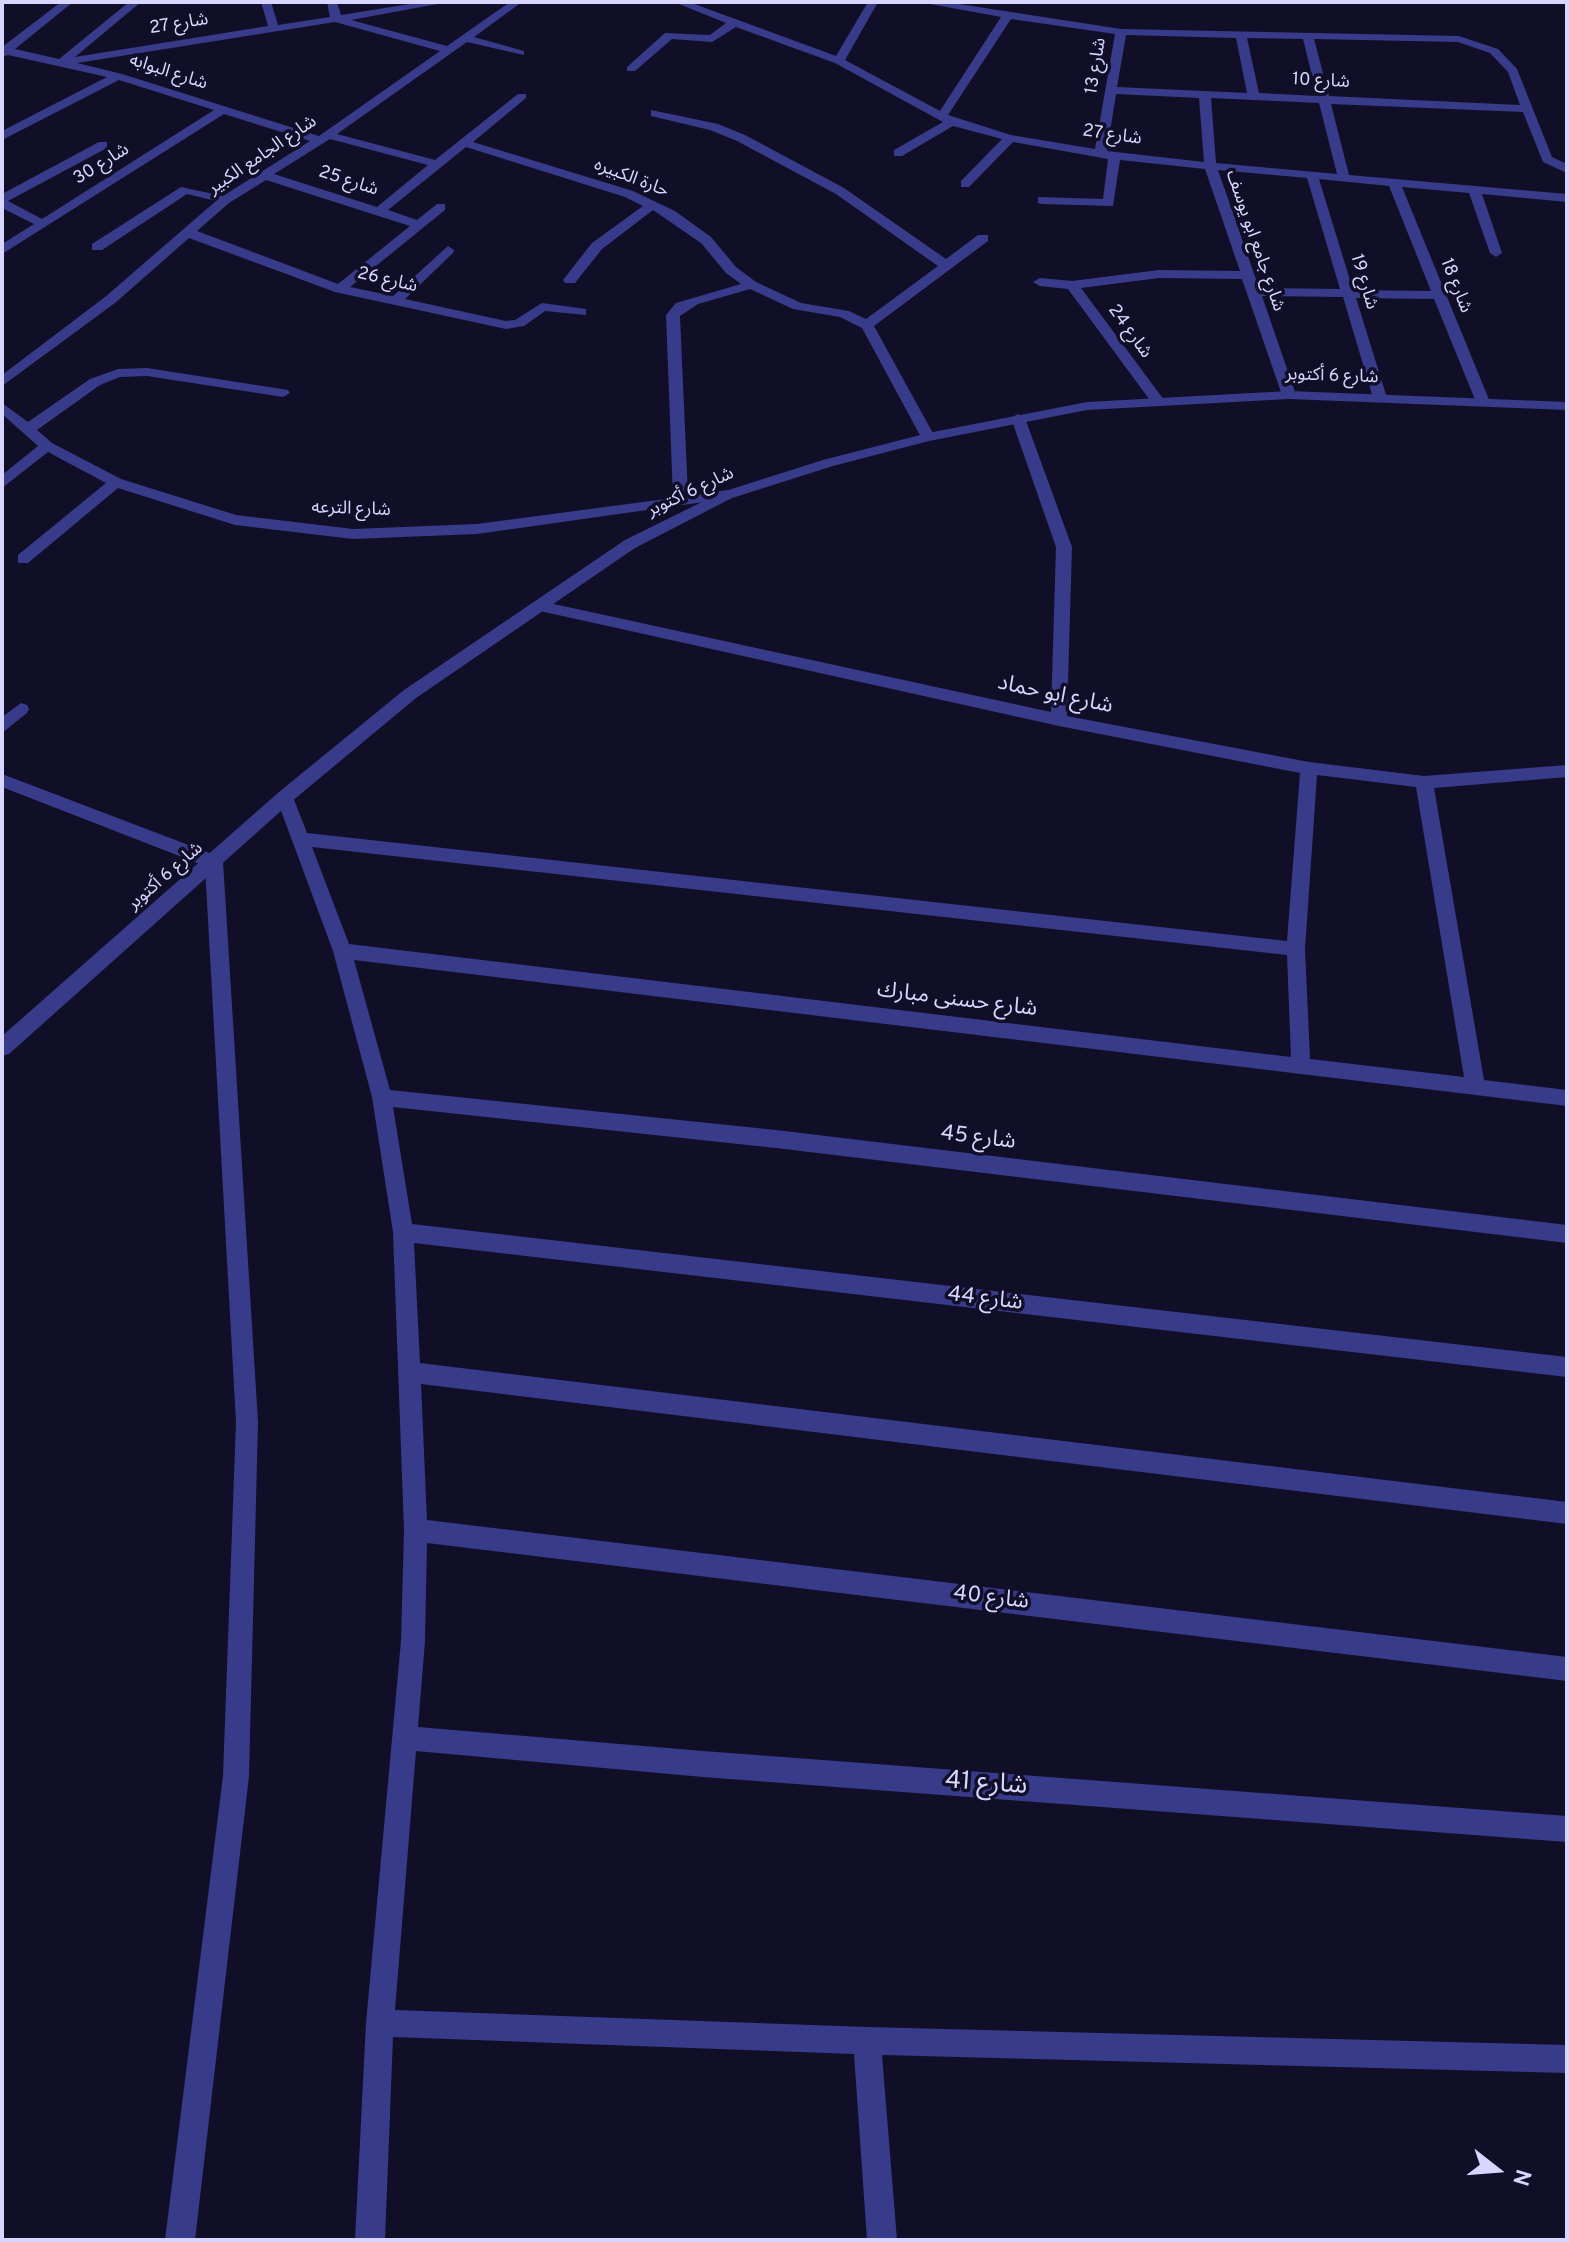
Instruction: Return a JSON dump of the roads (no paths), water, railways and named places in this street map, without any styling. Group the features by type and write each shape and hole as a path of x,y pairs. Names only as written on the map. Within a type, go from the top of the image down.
{"street":[{"path":"4,52 68,2"},
{"path":"63,62 136,2"},
{"path":"266,2 274,29"},
{"path":"332,2 336,19 448,50"},
{"name":"شارع 27","path":"63,62 443,2"},
{"name":"شارع الجامع الكبير","path":"2,382 59,341 225,200 324,137 515,2"},
{"name":"شارع 27","path":"679,2 703,6 735,22 839,61 947,119 1010,138 1107,155 1567,198"},
{"path":"839,61 873,2"},
{"path":"924,2 1121,32 1459,39 1480,44 1494,51 1513,71 1547,159 1567,169"},
{"path":"898,153 947,119 1008,15"},
{"path":"631,69 669,35 712,39 719,37 735,22"},
{"name":"شارع 13","path":"1042,200 1109,203 1107,155 1111,90 1121,32"},
{"path":"1241,34 1254,97"},
{"path":"1308,36 1344,179"},
{"path":"465,38 520,53"},
{"name":"شارع البوابه","path":"4,52 118,76 222,110 437,164"},
{"path":"2,136 118,76"},
{"name":"شارع 10","path":"1111,90 1528,109"},
{"name":"شارع جامع ابو يوسف","path":"1205,94 1210,166 1289,395"},
{"path":"379,211 522,96"},
{"name":"شارع 30","path":"2,250 222,110"},
{"path":"655,113 714,127 741,138 840,191 947,266"},
{"path":"965,184 1010,138"},
{"name":"حارة الكبيره","path":"464,143 629,194 671,214 706,240 731,270 751,285 798,306 844,314 867,325"},
{"path":"2,201 103,145"},
{"name":"شارع 25","path":"264,175 421,225"},
{"name":"شارع 19","path":"1312,176 1380,398"},
{"name":"شارع 18","path":"1394,183 1483,402"},
{"path":"97,247 185,190 225,200"},
{"path":"1474,190 1496,253"},
{"path":"2,201 43,224"},
{"path":"570,280 597,246 652,205"},
{"path":"340,289 441,207"},
{"name":"شارع 26","path":"189,233 340,289 506,325 519,323 542,307 581,312"},
{"path":"928,437 867,325 983,238"},
{"path":"395,302 448,250"},
{"path":"1040,282 1072,285 1159,274 1247,275"},
{"path":"681,502 673,315 681,306 693,301 751,285"},
{"name":"شارع 24","path":"1072,285 1157,400"},
{"path":"1253,292 1439,295"},
{"path":"2,431 22,426 95,382 118,373 147,372 283,393"},
{"name":"شارع 6 أكتوبر","path":"2,1048 285,797 410,694 630,544 727,495 828,463 928,437 1087,406 1289,395 1567,406"},
{"name":"شارع الترعه","path":"2,407 47,446 116,482 235,520 353,534 477,529 727,495"},
{"path":"1018,418 1064,547 1059,720"},
{"path":"2,483 47,446"},
{"path":"23,559 116,482"},
{"name":"شارع ابو حماد","path":"540,606 1059,720 1309,768 1424,782 1567,771"},
{"path":"2,727 21,709"},
{"path":"1301,1066 1296,949 1309,768"},
{"path":"2,780 214,862 247,1422 236,1776 180,2240"},
{"path":"1424,782 1476,1088"},
{"path":"285,797 342,951 382,1097 403,1232 416,1530 413,1641 380,2023 370,2240"},
{"path":"302,839 1296,949"},
{"name":"شارع حسنى مبارك","path":"342,951 1567,1098"},
{"name":"شارع 45","path":"382,1097 792,1141 1567,1234"},
{"name":"شارع 44","path":"403,1232 1567,1367"},
{"path":"410,1372 1567,1513"},
{"name":"شارع 40","path":"416,1530 1567,1669"},
{"name":"شارع 41","path":"406,1738 688,1763 1567,1829"},
{"path":"380,2023 867,2041 1567,2059"},
{"path":"867,2041 882,2240"}]}
